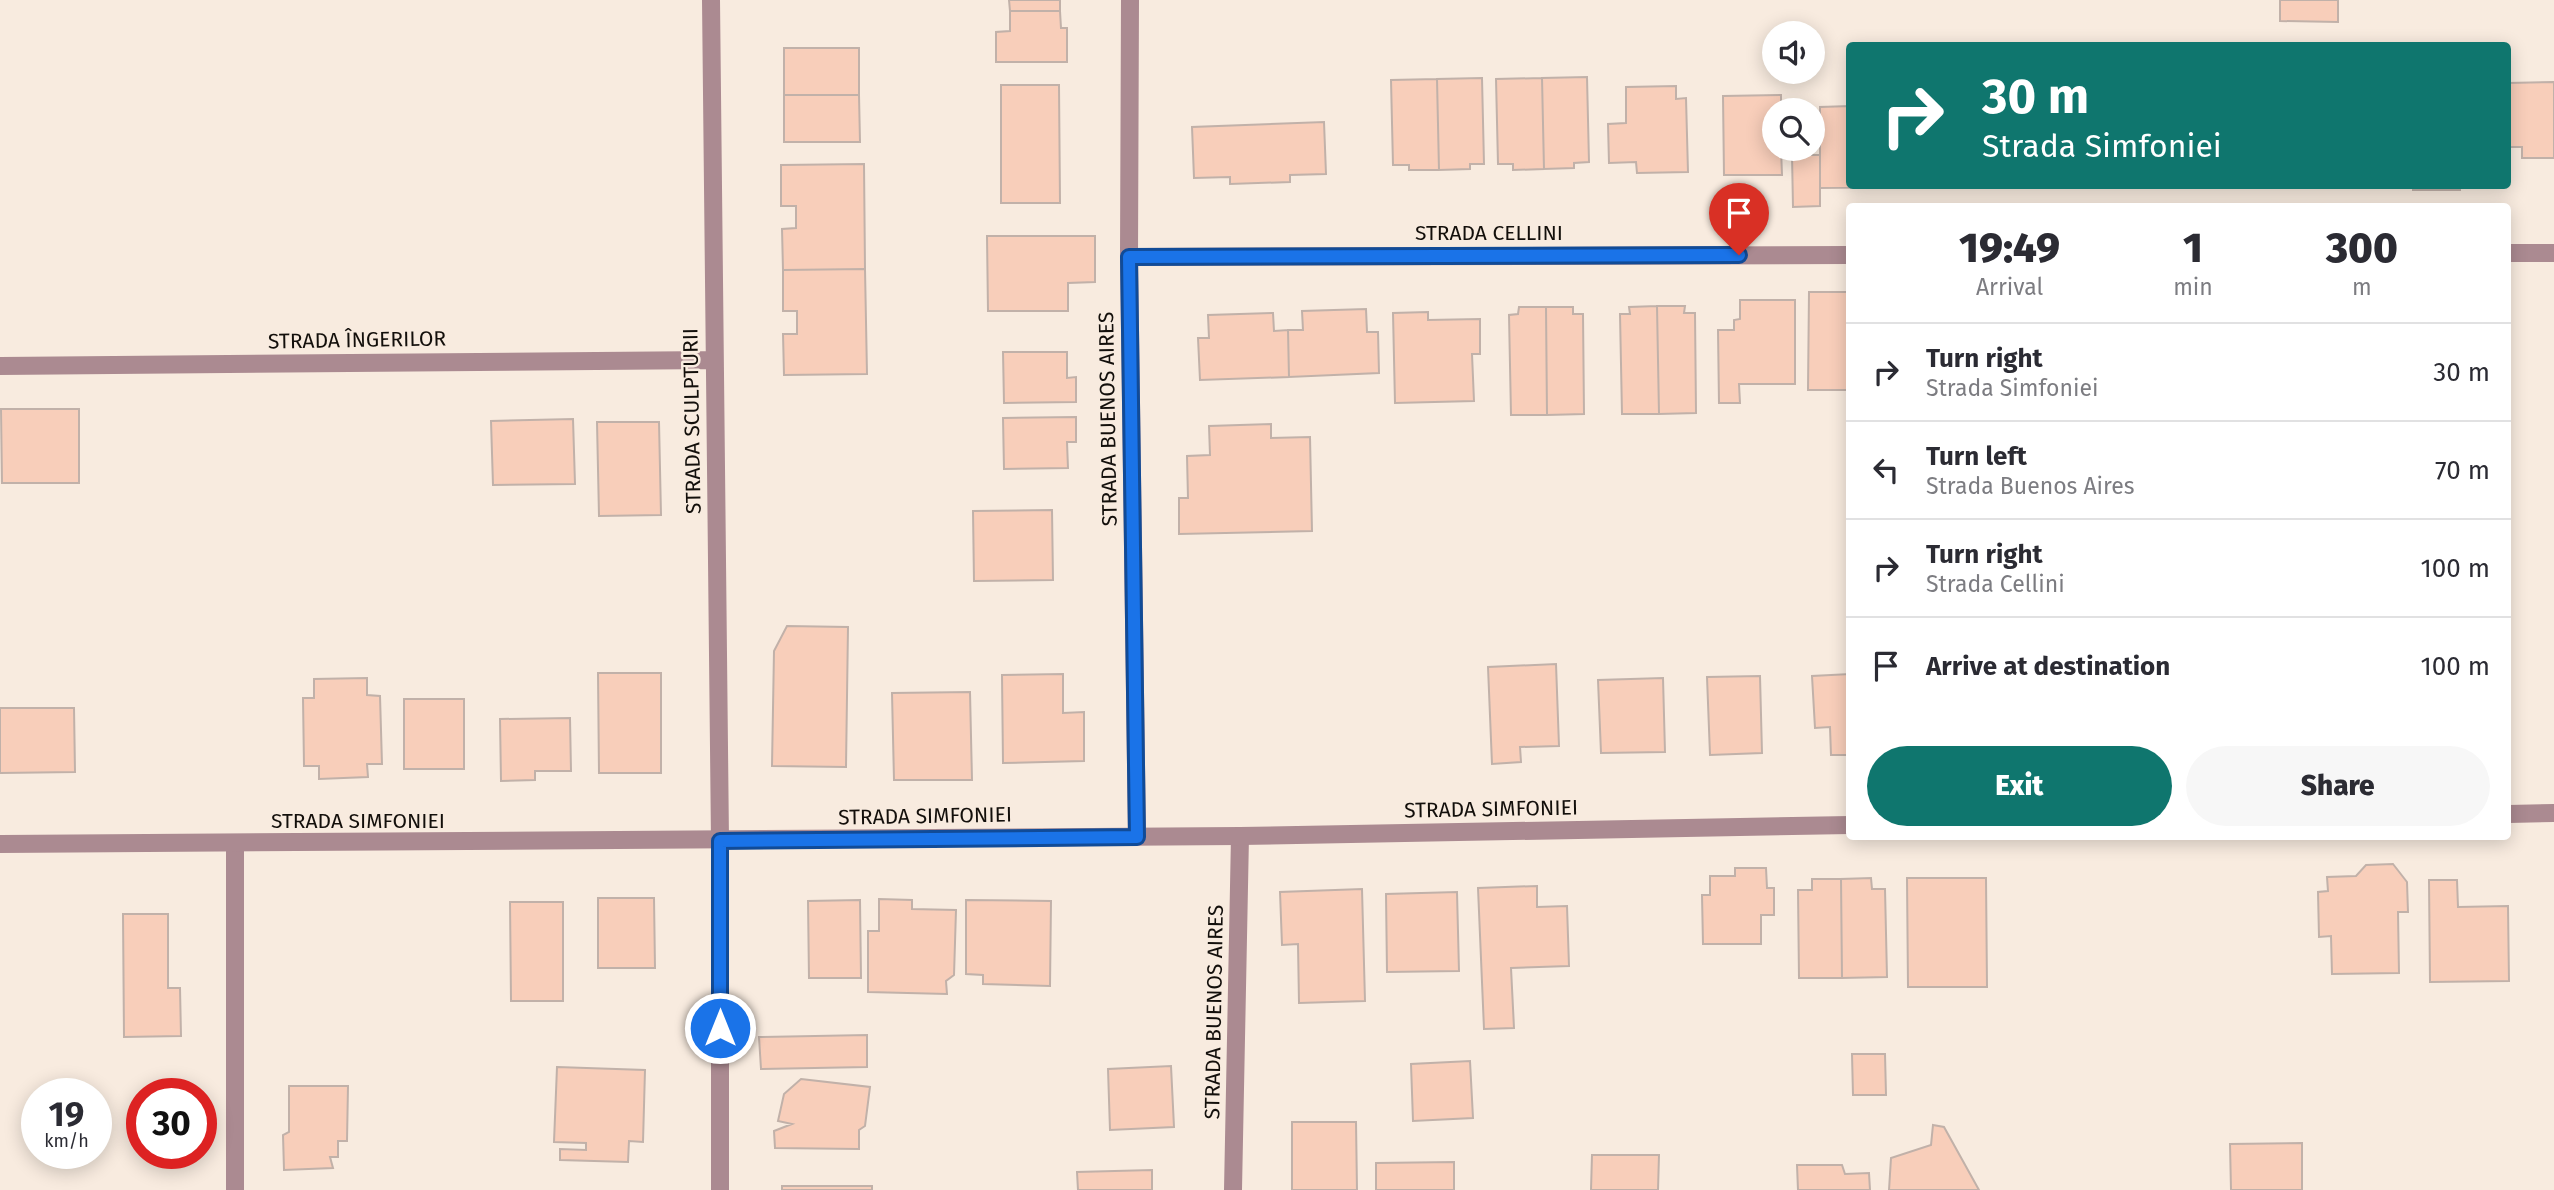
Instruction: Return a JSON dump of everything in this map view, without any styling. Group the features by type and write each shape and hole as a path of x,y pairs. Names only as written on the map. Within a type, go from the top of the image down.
{"street":[{"name":"STRADA SCULPTURII","path":"711,0 720,841 720,1190"},
{"name":"STRADA BUENOS AIRES","path":"1130,0 1129,257 1137,837"},
{"path":"2511,253 2554,253"},
{"name":"STRADA CELLINI","path":"1129,257 1846,255"},
{"name":"STRADA ÎNGERILOR","path":"0,366 714,359"},
{"path":"2511,814 2554,813"},
{"name":"STRADA SIMFONIEI","path":"0,844 1240,836 1846,825"},
{"name":"STRADA BUENOS AIRES","path":"1233,1190 1240,836"},
{"path":"235,844 235,1190"}],"building":[{"path":"1009,0 1060,0 1060,11 1010,11"},
{"path":"2280,0 2338,0 2338,22 2280,21"},
{"path":"1010,11 1060,11 1061,28 1067,28 1067,62 996,62 996,32 1010,31"},
{"path":"784,48 859,48 859,95 784,95"},
{"path":"1587,77 1589,162 1574,163 1574,168 1544,169 1542,78"},
{"path":"1482,78 1484,164 1470,164 1470,169 1439,170 1437,79"},
{"path":"1542,78 1544,169 1513,170 1513,164 1498,164 1496,79"},
{"path":"1437,79 1439,170 1409,170 1409,165 1393,165 1391,80"},
{"path":"2554,82 2554,158 2522,158 2522,147 2511,147 2511,83"},
{"path":"1001,85 1059,85 1060,203 1001,203"},
{"path":"1676,86 1676,99 1686,98 1688,172 1637,173 1636,162 1609,163 1608,124 1626,123 1626,87"},
{"path":"784,95 859,95 860,142 784,142"},
{"path":"1781,95 1781,98 1762,98 1762,161 1781,161 1782,175 1724,175 1723,96"},
{"path":"1846,106 1846,188 1820,188 1820,161 1825,161 1825,107"},
{"path":"1324,122 1326,174 1290,175 1290,182 1230,184 1230,177 1194,178 1192,127"},
{"path":"1792,161 1820,161 1820,206 1793,207"},
{"path":"864,164 865,269 783,270 782,229 796,228 796,206 781,206 781,165"},
{"path":"2413,189 2460,189 2460,190"},
{"path":"987,236 1095,236 1095,282 1068,283 1068,311 988,311"},
{"path":"865,269 867,374 784,375 783,334 797,334 797,311 783,311 783,270"},
{"path":"1809,292 1846,292 1846,390 1808,390"},
{"path":"1740,300 1795,300 1795,384 1739,384 1740,403 1719,403 1718,330 1734,330 1734,320 1740,319"},
{"path":"1657,306 1685,306 1684,313 1695,313 1696,413 1659,414"},
{"path":"1657,306 1659,414 1622,414 1620,314 1630,314 1629,307"},
{"path":"1519,307 1546,307 1547,415 1511,415 1509,315 1518,314"},
{"path":"1546,307 1573,307 1573,314 1583,314 1584,414 1547,415"},
{"path":"1366,309 1367,332 1378,332 1379,373 1289,377 1288,330 1303,330 1302,311"},
{"path":"1428,312 1428,320 1480,319 1480,354 1472,354 1474,401 1395,403 1393,313"},
{"path":"1273,313 1274,331 1288,330 1289,377 1200,380 1198,338 1209,338 1208,315"},
{"path":"1003,352 1067,352 1067,378 1076,377 1076,402 1004,403"},
{"path":"1,409 79,409 79,483 2,483"},
{"path":"1076,417 1076,442 1067,442 1068,468 1004,469 1003,418"},
{"path":"573,419 575,484 493,485 491,421"},
{"path":"597,422 659,422 661,515 599,516"},
{"path":"1271,424 1271,438 1310,437 1312,531 1179,534 1179,498 1188,498 1187,456 1210,455 1209,426"},
{"path":"1052,510 1053,580 974,581 973,511"},
{"path":"787,626 848,627 846,767 772,766 774,651"},
{"path":"1556,664 1559,746 1520,747 1521,762 1492,764 1488,667"},
{"path":"598,673 661,673 661,773 599,773"},
{"path":"1063,674 1063,713 1084,712 1084,761 1003,763 1002,675"},
{"path":"1846,674 1846,755 1831,755 1830,727 1815,728 1812,676"},
{"path":"1760,676 1762,753 1710,755 1707,677"},
{"path":"367,678 367,695 380,696 382,764 367,764 368,777 319,779 319,766 304,766 303,698 314,698 314,679"},
{"path":"1663,678 1665,752 1601,753 1598,680"},
{"path":"970,692 972,780 894,780 892,693"},
{"path":"404,699 464,699 464,769 404,769"},
{"path":"0,708 74,708 75,772 0,773"},
{"path":"570,718 571,771 535,771 535,780 501,781 500,719"},
{"path":"2393,864 2407,882 2408,912 2398,912 2399,973 2332,974 2331,936 2319,937 2318,892 2328,891 2327,877 2356,876 2366,865"},
{"path":"1735,868 1766,868 1767,888 1774,888 1774,915 1761,915 1761,944 1703,944 1702,895 1710,895 1710,876 1735,876"},
{"path":"1871,878 1872,889 1885,889 1887,977 1842,978 1841,879"},
{"path":"1907,878 1986,878 1987,987 1908,987"},
{"path":"1812,879 1841,879 1842,978 1799,978 1798,890 1812,890"},
{"path":"2429,880 2457,880 2458,907 2508,906 2509,981 2430,982"},
{"path":"1537,886 1537,907 1567,906 1569,966 1511,968 1514,1028 1484,1029 1478,888"},
{"path":"1362,889 1365,1001 1299,1003 1298,944 1282,945 1280,892"},
{"path":"1457,892 1459,971 1387,972 1386,894"},
{"path":"598,898 654,898 655,968 598,968"},
{"path":"879,899 912,900 912,909 956,910 954,975 946,981 947,994 868,992 868,931 879,931"},
{"path":"860,900 861,978 809,978 808,901"},
{"path":"966,900 1051,901 1050,986 983,984 983,975 966,974"},
{"path":"510,902 563,902 563,1001 511,1001"},
{"path":"123,914 168,914 168,988 180,988 181,1036 124,1037"},
{"path":"867,1035 867,1067 761,1069 759,1037"},
{"path":"1852,1054 1885,1054 1886,1095 1853,1095"},
{"path":"1470,1061 1473,1118 1413,1121 1411,1064"},
{"path":"1171,1066 1174,1127 1110,1130 1108,1069"},
{"path":"557,1067 645,1070 643,1142 629,1141 628,1162 560,1160 560,1149 586,1150 586,1143 554,1142"},
{"path":"801,1079 870,1087 865,1126 859,1130 859,1149 775,1148 774,1131 792,1124 778,1121 784,1094"},
{"path":"289,1086 348,1086 347,1141 338,1141 338,1157 330,1157 333,1168 284,1170 283,1135 289,1132"},
{"path":"1292,1122 1356,1122 1357,1190 1292,1190"},
{"path":"1933,1125 1944,1127 1979,1190 1889,1190 1891,1158 1931,1145"},
{"path":"2302,1143 2302,1190 2231,1190 2230,1144"},
{"path":"1592,1155 1659,1155 1658,1190 1591,1190"},
{"path":"1454,1162 1454,1190 1376,1190 1376,1163"},
{"path":"1797,1165 1842,1165 1845,1174 1869,1173 1870,1190 1798,1190"},
{"path":"1152,1170 1152,1190 1078,1190 1077,1172"},
{"path":"782,1186 872,1186 872,1190 782,1190"}],"route":[{"path":"720,1028 720,841 1137,837 1129,257 1739,255"}]}
